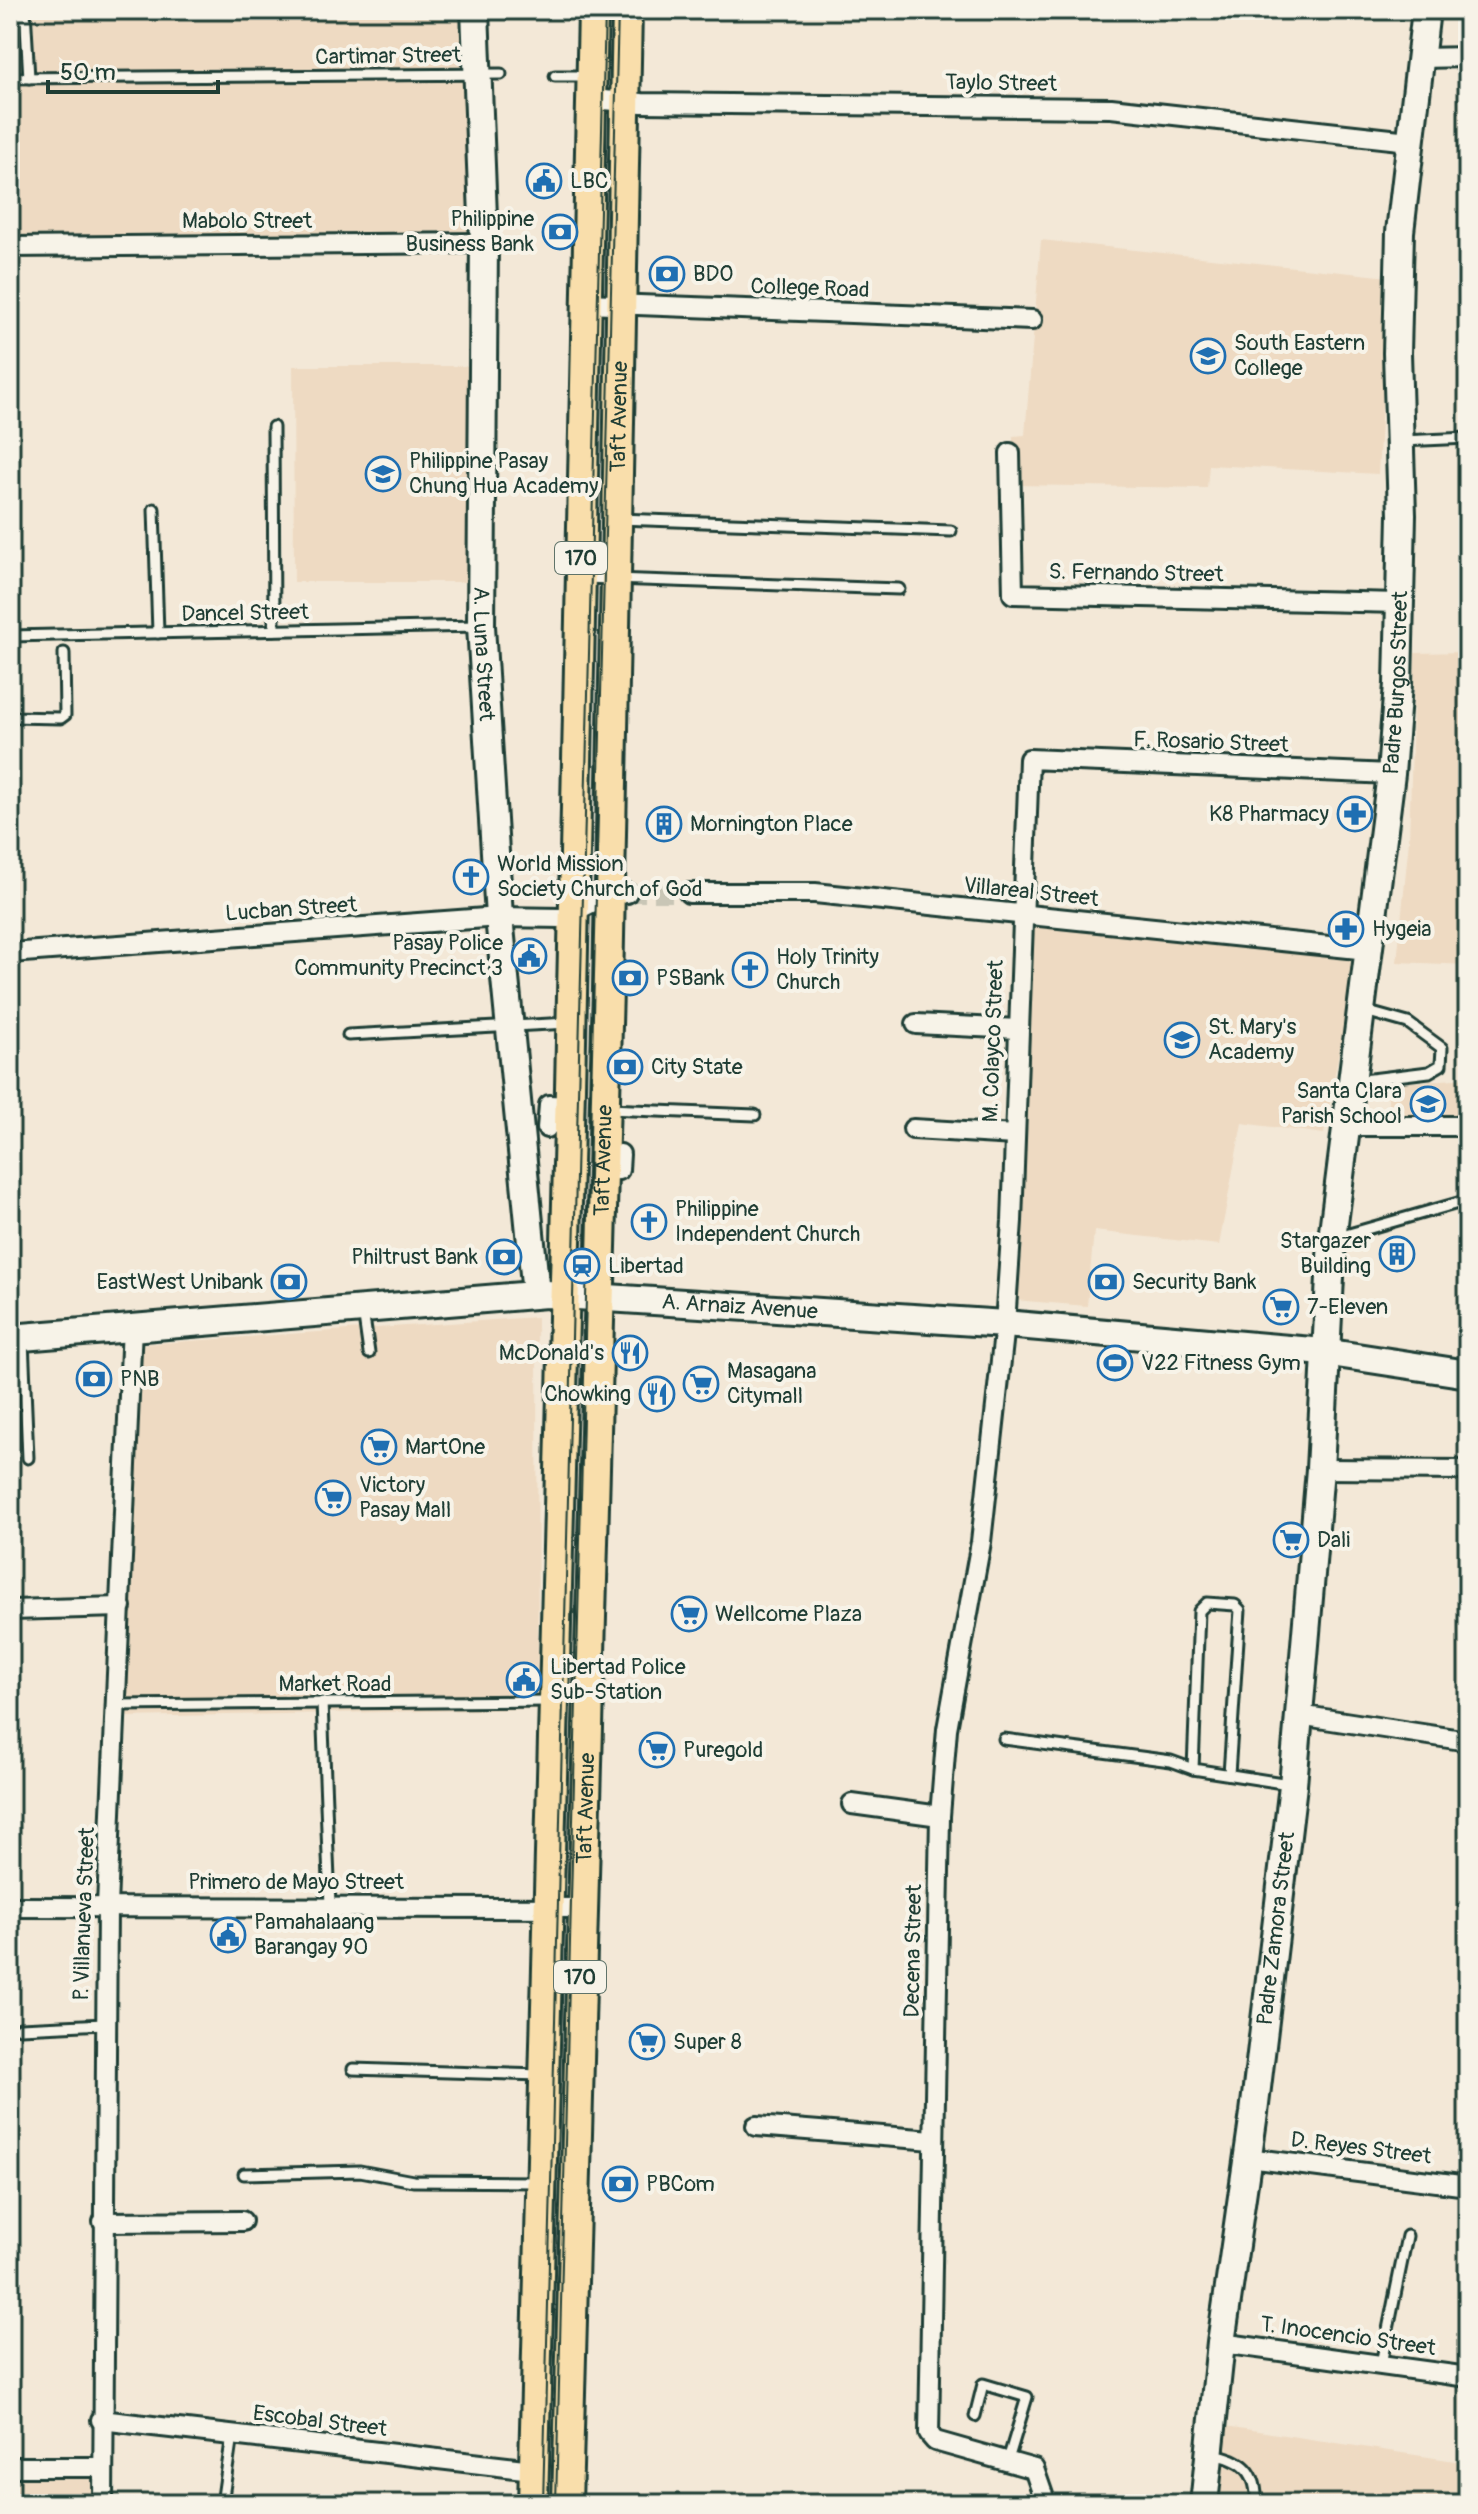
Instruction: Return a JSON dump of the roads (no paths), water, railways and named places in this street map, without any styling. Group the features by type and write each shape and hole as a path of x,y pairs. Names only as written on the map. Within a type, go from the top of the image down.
{"main road":[{"name":"Taft Avenue","path":"533,2504 554,1701 550,1295 570,1106 593,10"},
{"name":"Taft Avenue","path":"567,2504 600,1297 612,1162 605,1109 618,894 614,579 627,10"},
{"path":"539,2256 573,2257"}],"street":[{"name":"A. Luna Street","path":"475,10 490,73 484,243 481,626 499,917 509,1025 550,1295"},
{"name":"Padre Burgos Street","path":"1324,1352 1332,1239 1391,774 1402,515 1399,441 1400,232 1426,10"},
{"path":"1421,58 1468,57"},
{"name":"Taylo Street","path":"590,87 626,102 1111,108 1409,141"},
{"name":"Mabolo Street","path":"10,247 484,243"},
{"name":"College Road","path":"586,303 1032,320"},
{"name":"S. Fernando Street","path":"1010,453 1013,594 1400,603"},
{"name":"F. Rosario Street","path":"1029,759 1391,774"},
{"name":"M. Colayco Street","path":"1005,1324 1029,759"},
{"name":"Villareal Street","path":"689,893 815,893 1368,950"},
{"path":"575,913 618,894"},
{"name":"Lucban Street","path":"10,953 499,917 562,918 575,913"},
{"path":"916,1024 1018,1029"},
{"path":"547,1128 549,1105 570,1106"},
{"path":"1346,1126 1468,1126"},
{"path":"913,1129 1015,1135"},
{"name":"A. Arnaiz Avenue","path":"16,1337 363,1307 550,1295 1005,1324 1324,1352 1468,1374"},
{"name":"Decena Street","path":"1005,1324 981,1542 947,1729 940,1816 929,2434 935,2441 1034,2469 1043,2495 1042,2504"},
{"name":"P. Villanueva Street","path":"103,2504 101,2420 107,1906 132,1326"},
{"name":"Padre Zamora Street","path":"1204,2504 1221,2343 1248,2158 1293,1785 1320,1469 1324,1352"},
{"path":"1320,1469 1468,1470"},
{"path":"10,1610 121,1607"},
{"path":"1299,1715 1468,1741"},
{"path":"852,1804 940,1816"},
{"name":"Primero de Mayo Street","path":"10,1907 582,1908"},
{"path":"756,2126 933,2140"},
{"name":"D. Reyes Street","path":"1248,2158 1468,2186"},
{"path":"103,2222 242,2221"},
{"name":"T. Inocencio Street","path":"1221,2343 1468,2377"},
{"name":"Escobal Street","path":"101,2420 533,2470"},
{"path":"10,2467 102,2467"}],"lane":[{"path":"25,10 29,78"},
{"name":"Cartimar Street","path":"10,78 490,73"},
{"path":"555,76 590,87"},
{"path":"273,427 274,630"},
{"path":"1399,441 1468,438"},
{"path":"154,509 158,633"},
{"path":"616,519 951,531"},
{"path":"581,578 899,589"},
{"name":"Dancel Street","path":"10,636 481,626"},
{"path":"10,717 46,719 65,715 64,653"},
{"path":"1351,1081 1429,1072 1441,1065 1443,1057 1442,1048 1408,1023 1361,1010"},
{"path":"348,1035 572,1023"},
{"path":"605,1109 755,1115"},
{"path":"1332,1239 1465,1201"},
{"path":"363,1307 369,1353"},
{"path":"16,1337 28,1458"},
{"path":"1193,1769 1199,1611 1207,1603 1235,1605 1240,1610 1229,1774"},
{"name":"Market Road","path":"116,1705 554,1701"},
{"path":"322,1702 330,1906"},
{"path":"1004,1739 1171,1761 1193,1769 1293,1785"},
{"path":"20,2028 105,2024"},
{"path":"353,2069 544,2075"},
{"path":"244,2174 360,2171 413,2181 541,2182"},
{"path":"1381,2364 1407,2236"},
{"path":"975,2416 983,2384 1027,2397 1008,2460"},
{"path":"222,2504 232,2435"},
{"path":"1209,2454 1236,2458 1251,2471 1257,2489 1256,2504"}],"tunnel":[{"path":"627,893 689,893"}],"tram line":[{"path":"543,2504 605,10"},
{"path":"556,2504 618,10"}],"place":[{"name":"LBC","path":"544,181"},
{"name":"Philippine Business Bank","path":"560,232"},
{"name":"BDO","path":"667,274"},
{"name":"South Eastern College","path":"1208,356"},
{"name":"Philippine Pasay Chung Hua Academy","path":"383,474"},
{"name":"K8 Pharmacy","path":"1355,814"},
{"name":"Mornington Place","path":"664,824"},
{"name":"World Mission Society Church of God","path":"471,877"},
{"name":"Hygeia","path":"1346,929"},
{"name":"Pasay Police Community Precinct 3","path":"529,956"},
{"name":"Holy Trinity Church","path":"750,970"},
{"name":"PSBank","path":"630,978"},
{"name":"St. Mary's Academy","path":"1182,1040"},
{"name":"City State","path":"625,1067"},
{"name":"Santa Clara Parish School","path":"1428,1104"},
{"name":"Philippine Independent Church","path":"649,1222"},
{"name":"Stargazer Building","path":"1397,1254"},
{"name":"Philtrust Bank","path":"504,1257"},
{"name":"Libertad","path":"582,1266"},
{"name":"EastWest Unibank","path":"289,1282"},
{"name":"Security Bank","path":"1106,1282"},
{"name":"7-Eleven","path":"1281,1307"},
{"name":"McDonald's","path":"630,1353"},
{"name":"V22 Fitness Gym","path":"1115,1363"},
{"name":"PNB","path":"94,1379"},
{"name":"Masagana Citymall","path":"701,1384"},
{"name":"Chowking","path":"657,1394"},
{"name":"MartOne","path":"379,1447"},
{"name":"Victory Pasay Mall","path":"333,1498"},
{"name":"Dali","path":"1291,1540"},
{"name":"Wellcome Plaza","path":"689,1614"},
{"name":"Libertad Police Sub-Station","path":"524,1680"},
{"name":"Puregold","path":"657,1750"},
{"name":"Pamahalaang Barangay 90","path":"228,1935"},
{"name":"Super 8","path":"647,2042"},
{"name":"PBCom","path":"620,2184"}]}
